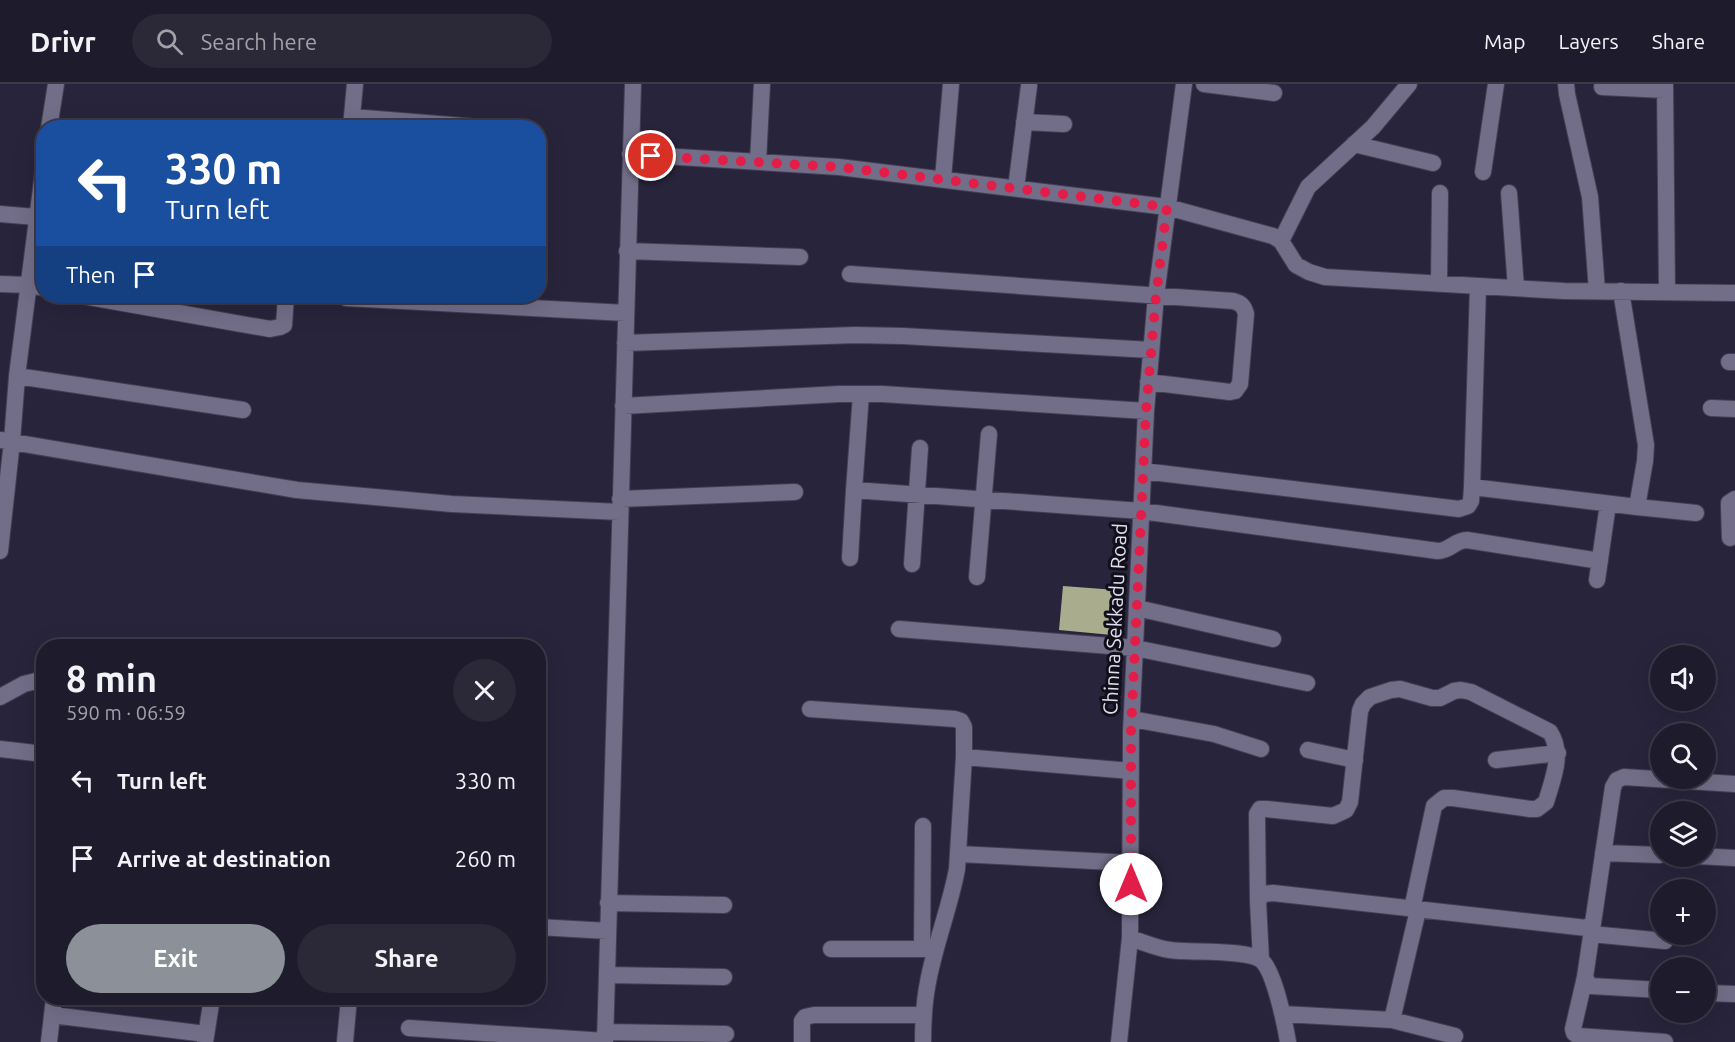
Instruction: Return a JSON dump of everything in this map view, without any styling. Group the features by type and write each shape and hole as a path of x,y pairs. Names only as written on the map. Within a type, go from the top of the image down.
{"street":[{"path":"51,120 56,84"},
{"path":"351,120 356,84"},
{"path":"605,1038 633,84"},
{"path":"758,162 762,84"},
{"path":"943,179 951,84"},
{"name":"Chinna Sekkadu Road","path":"1119,1042 1130,938 1132,719 1146,411 1156,296 1184,84"},
{"path":"1204,84 1274,93"},
{"path":"1281,241 1308,187 1384,115 1409,84"},
{"path":"1483,172 1496,84"},
{"path":"1566,84 1590,198 1597,291"},
{"path":"1016,188 1029,86"},
{"path":"1602,87 1665,87 1667,292"},
{"path":"1024,122 1064,124"},
{"path":"1354,144 1433,163"},
{"path":"630,154 839,167 1167,207 1273,236 1281,241 1296,265 1325,277 1516,288 1735,293"},
{"path":"1440,193 1440,284"},
{"path":"1509,193 1516,288"},
{"path":"0,214 36,208"},
{"path":"627,251 800,257"},
{"path":"850,274 1233,301 1244,307 1246,314 1240,384 1235,391 1148,382"},
{"path":"0,284 36,287 6,441 0,551"},
{"path":"1143,471 1459,509 1468,506 1471,501 1472,487 1478,286"},
{"path":"1621,291 1646,445 1637,507"},
{"path":"123,303 270,329 284,325 286,303"},
{"path":"439,303 626,313"},
{"path":"625,343 855,335 1151,350"},
{"path":"17,376 243,410"},
{"path":"623,406 861,394 1146,411"},
{"path":"850,558 861,394"},
{"path":"1711,408 1735,409"},
{"path":"977,578 990,434"},
{"path":"6,441 297,489 452,504 620,506 795,492"},
{"path":"912,564 920,448"},
{"path":"1472,487 1696,513"},
{"path":"854,490 1142,511 1438,551 1447,550 1457,542 1467,540 1600,561"},
{"path":"1730,538 1728,507 1729,503 1735,499"},
{"path":"1597,580 1608,504"},
{"path":"1137,608 1273,639"},
{"path":"899,629 1135,648 1306,683"},
{"path":"0,697 24,684 36,681"},
{"path":"1261,960 1256,821 1260,809 1333,816 1346,810 1350,802 1360,711 1370,697 1400,689 1432,698 1440,698 1454,691 1471,692 1550,732 1558,753 1557,764 1546,802 1537,808 1530,809 1453,798 1444,798 1434,806 1392,1020"},
{"path":"810,709 944,718 961,721 964,727 959,854 954,886 929,949"},
{"path":"1132,719 1214,734 1261,749"},
{"path":"0,749 36,753"},
{"path":"1308,750 1355,760"},
{"path":"1496,760 1558,753"},
{"path":"964,757 1131,771"},
{"path":"1665,1042 1578,1036 1573,1029 1585,977 1613,787 1617,780 1624,777 1735,784"},
{"path":"923,826 929,949 923,1042"},
{"path":"1604,853 1650,855"},
{"path":"959,854 1131,862"},
{"path":"1716,857 1735,858"},
{"path":"1258,901 1263,894 1273,893 1587,928 1650,939"},
{"path":"608,903 724,904"},
{"path":"546,928 608,932"},
{"path":"1130,938 1171,950 1239,954 1261,960 1267,967 1283,1014 1288,1042"},
{"path":"831,949 929,949"},
{"path":"607,975 724,978"},
{"path":"1585,977 1591,986 1650,989"},
{"path":"1716,993 1735,994"},
{"path":"49,1042 53,1005"},
{"path":"52,1015 206,1038 211,1005"},
{"path":"345,1042 348,1005"},
{"path":"802,1042 802,1021 813,1014 923,1015"},
{"path":"1283,1014 1392,1020 1455,1036"},
{"path":"409,1028 605,1038 726,1034"}],"building":[{"path":"1063,586 1116,590 1112,635 1059,630"}],"route":[{"path":"651,156 839,167 1167,207 1156,296 1146,411 1131,732 1131,884"}]}
